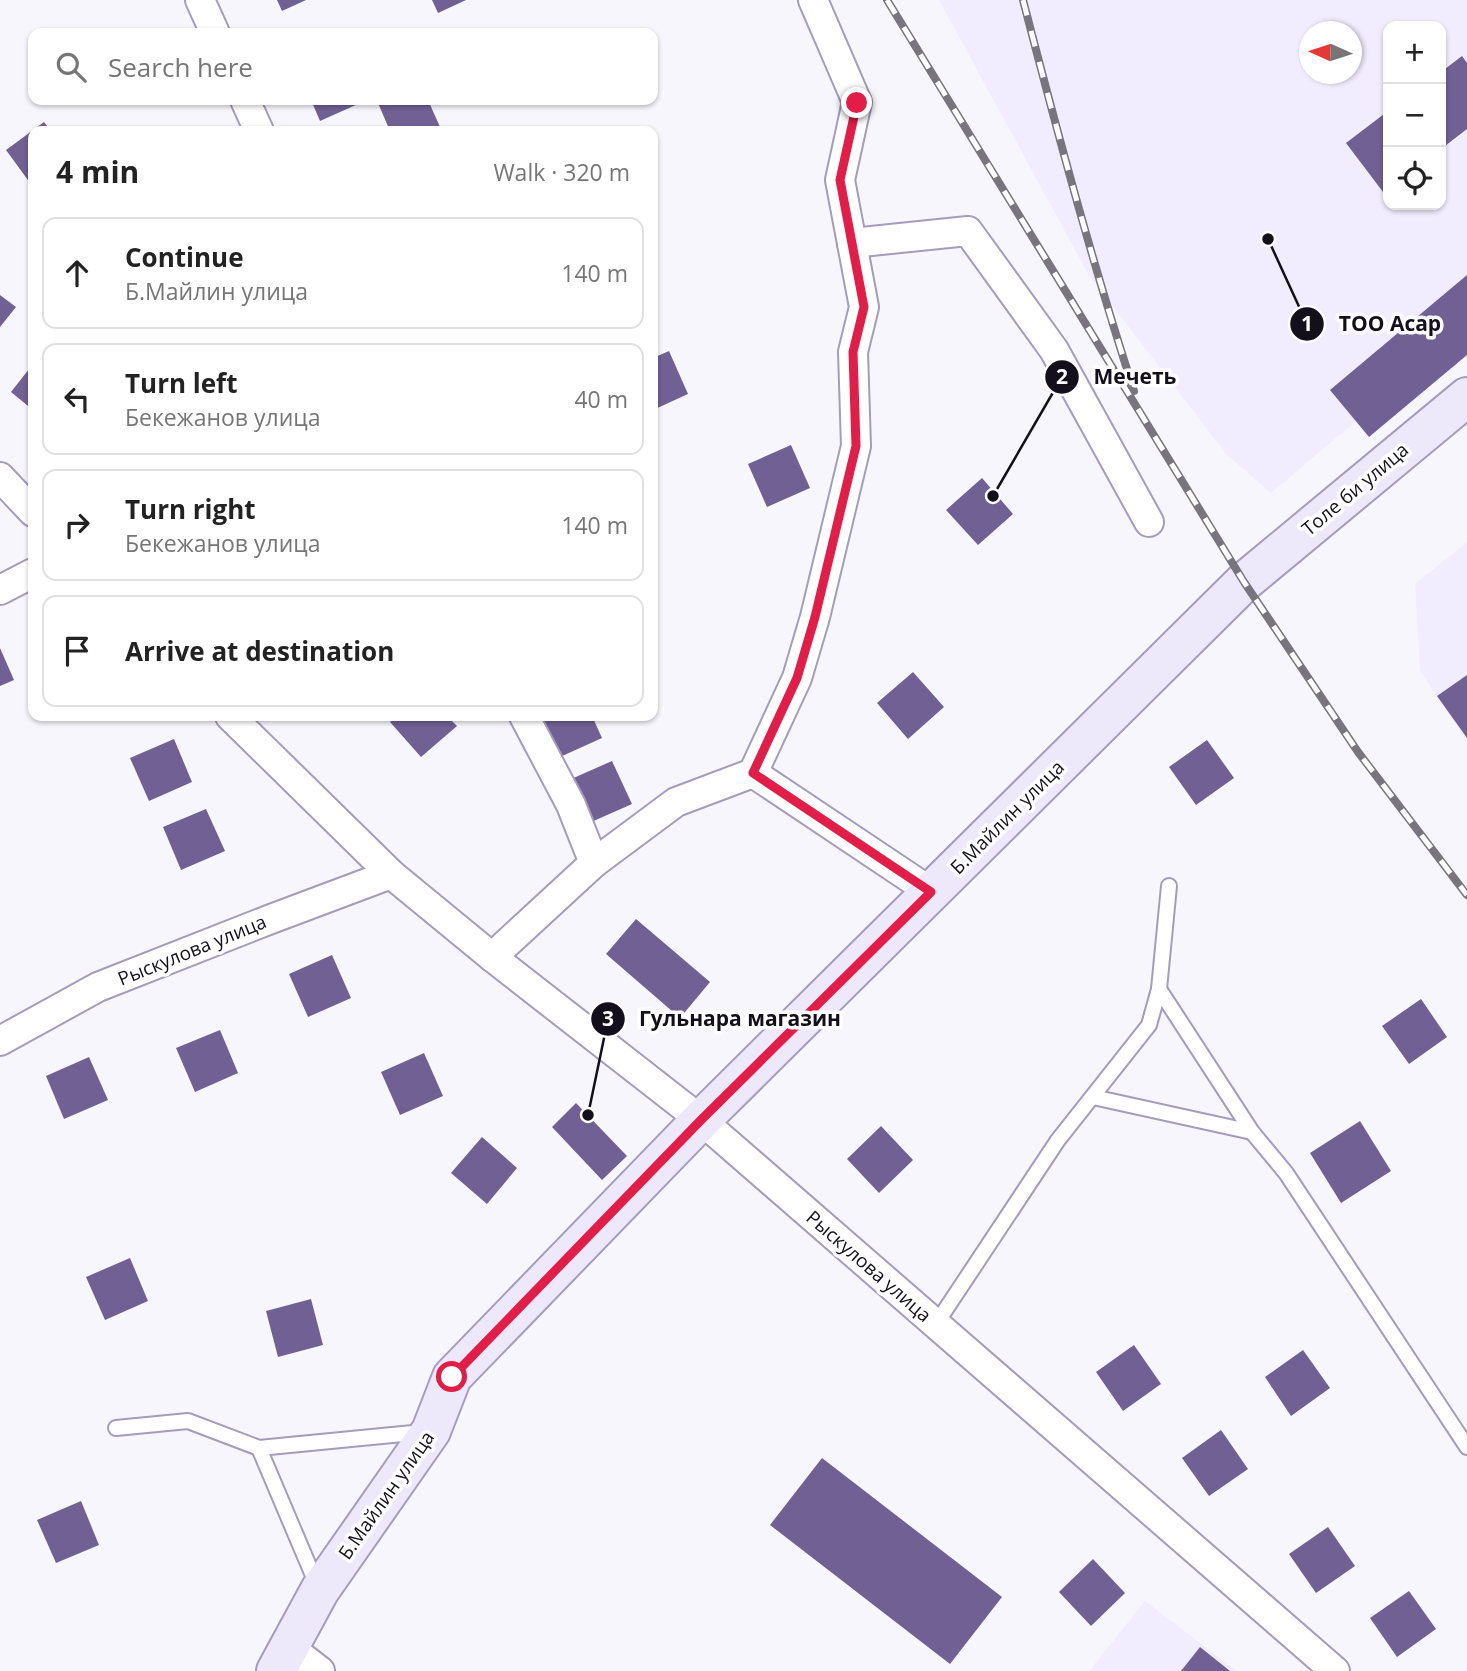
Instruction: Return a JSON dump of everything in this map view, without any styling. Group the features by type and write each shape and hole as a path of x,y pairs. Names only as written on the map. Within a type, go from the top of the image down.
{"street":[{"path":"200,0 213,28"},
{"path":"492,957 594,863 676,802 753,773 797,678 815,617 856,446 853,352 864,307 840,180 857,103 814,0"},
{"path":"247,105 257,126"},
{"path":"852,243 968,231 1054,350 1149,522"},
{"name":"Толе би улица","path":"1244,582 1467,397"},
{"path":"0,477 28,507"},
{"path":"0,590 28,576"},
{"name":"Б.Майлин улица","path":"282,1659 320,1590 431,1431 452,1377 701,1120 1244,582"},
{"name":"Рыскулова улица","path":"235,721 391,874 492,957 701,1120 1335,1671"},
{"path":"527,721 571,805 594,863"},
{"path":"753,773 931,892"},
{"name":"Рыскулова улица","path":"0,1041 98,987 391,874"},
{"path":"282,1659 320,1671"}],"lane":[{"path":"936,1324 1058,1140 1149,1025 1159,989 1169,886"},
{"path":"1159,989 1252,1132 1286,1173 1467,1447"},
{"path":"1093,1097 1252,1132"},
{"path":"116,1428 188,1420 259,1448 431,1431"},
{"path":"259,1448 320,1590"}],"shaded area":[{"path":"939,0 1467,0 1467,328 1271,493 1227,455 1088,274"},
{"path":"1467,542 1467,741 1420,671 1415,584"},
{"path":"1145,1601 1237,1671 1089,1671"}],"building":[{"path":"277,0 306,0 282,11"},
{"path":"432,0 466,0 438,13"},
{"path":"1462,56 1467,63 1467,129 1446,145 1446,84 1446,68"},
{"path":"313,105 356,105 320,121"},
{"path":"379,105 430,105 440,126 388,126"},
{"path":"1383,115 1383,192 1346,143"},
{"path":"28,134 28,180 6,150"},
{"path":"1467,275 1467,355 1369,437 1330,390"},
{"path":"0,295 16,307 0,327"},
{"path":"669,351 688,394 658,408 658,356"},
{"path":"28,370 28,406 11,392"},
{"path":"791,445 810,488 767,507 748,464"},
{"path":"982,478 1013,514 978,545 946,510"},
{"path":"0,648 14,680 0,686"},
{"path":"913,672 944,707 908,739 877,703"},
{"path":"1467,675 1467,738 1437,696"},
{"path":"452,721 457,726 421,757 390,722"},
{"path":"543,721 594,721 602,738 560,757"},
{"path":"174,739 192,782 149,801 130,758"},
{"path":"1207,740 1234,778 1196,805 1169,767"},
{"path":"612,761 632,804 589,823 569,780"},
{"path":"206,809 225,851 181,870 163,827"},
{"path":"636,919 710,982 680,1018 606,954"},
{"path":"332,955 351,998 308,1017 289,974"},
{"path":"1421,999 1447,1037 1409,1064 1382,1026"},
{"path":"220,1030 238,1073 195,1092 176,1048"},
{"path":"424,1053 443,1096 400,1115 381,1072"},
{"path":"89,1057 108,1100 64,1119 46,1076"},
{"path":"576,1103 627,1156 602,1180 552,1127"},
{"path":"1360,1121 1391,1171 1341,1203 1310,1153"},
{"path":"881,1126 913,1160 879,1193 847,1159"},
{"path":"482,1137 517,1168 487,1204 451,1173"},
{"path":"130,1258 148,1301 105,1320 86,1277"},
{"path":"311,1299 323,1345 278,1357 266,1311"},
{"path":"1134,1345 1161,1384 1123,1411 1096,1372"},
{"path":"1303,1350 1330,1388 1291,1416 1265,1377"},
{"path":"1221,1430 1248,1469 1209,1496 1182,1458"},
{"path":"822,1458 1002,1597 950,1664 770,1525"},
{"path":"81,1501 99,1545 56,1563 37,1520"},
{"path":"1328,1527 1355,1566 1316,1593 1289,1554"},
{"path":"1093,1559 1125,1593 1091,1626 1059,1592"},
{"path":"1409,1591 1436,1629 1397,1657 1370,1618"},
{"path":"1200,1647 1230,1671 1181,1671"}],"railway":[{"path":"887,0 1244,582 1358,752 1467,895"},
{"path":"1023,0 1076,196 1134,391"}],"place":[{"name":"ТОО Асар","path":"1268,239"},
{"name":"Мечеть","path":"993,496"},
{"name":"Гульнара магазин","path":"588,1115"}],"route":[{"path":"452,1377 701,1120 931,892 753,773 797,678 815,617 856,446 853,352 864,307 840,180 857,103"}]}
